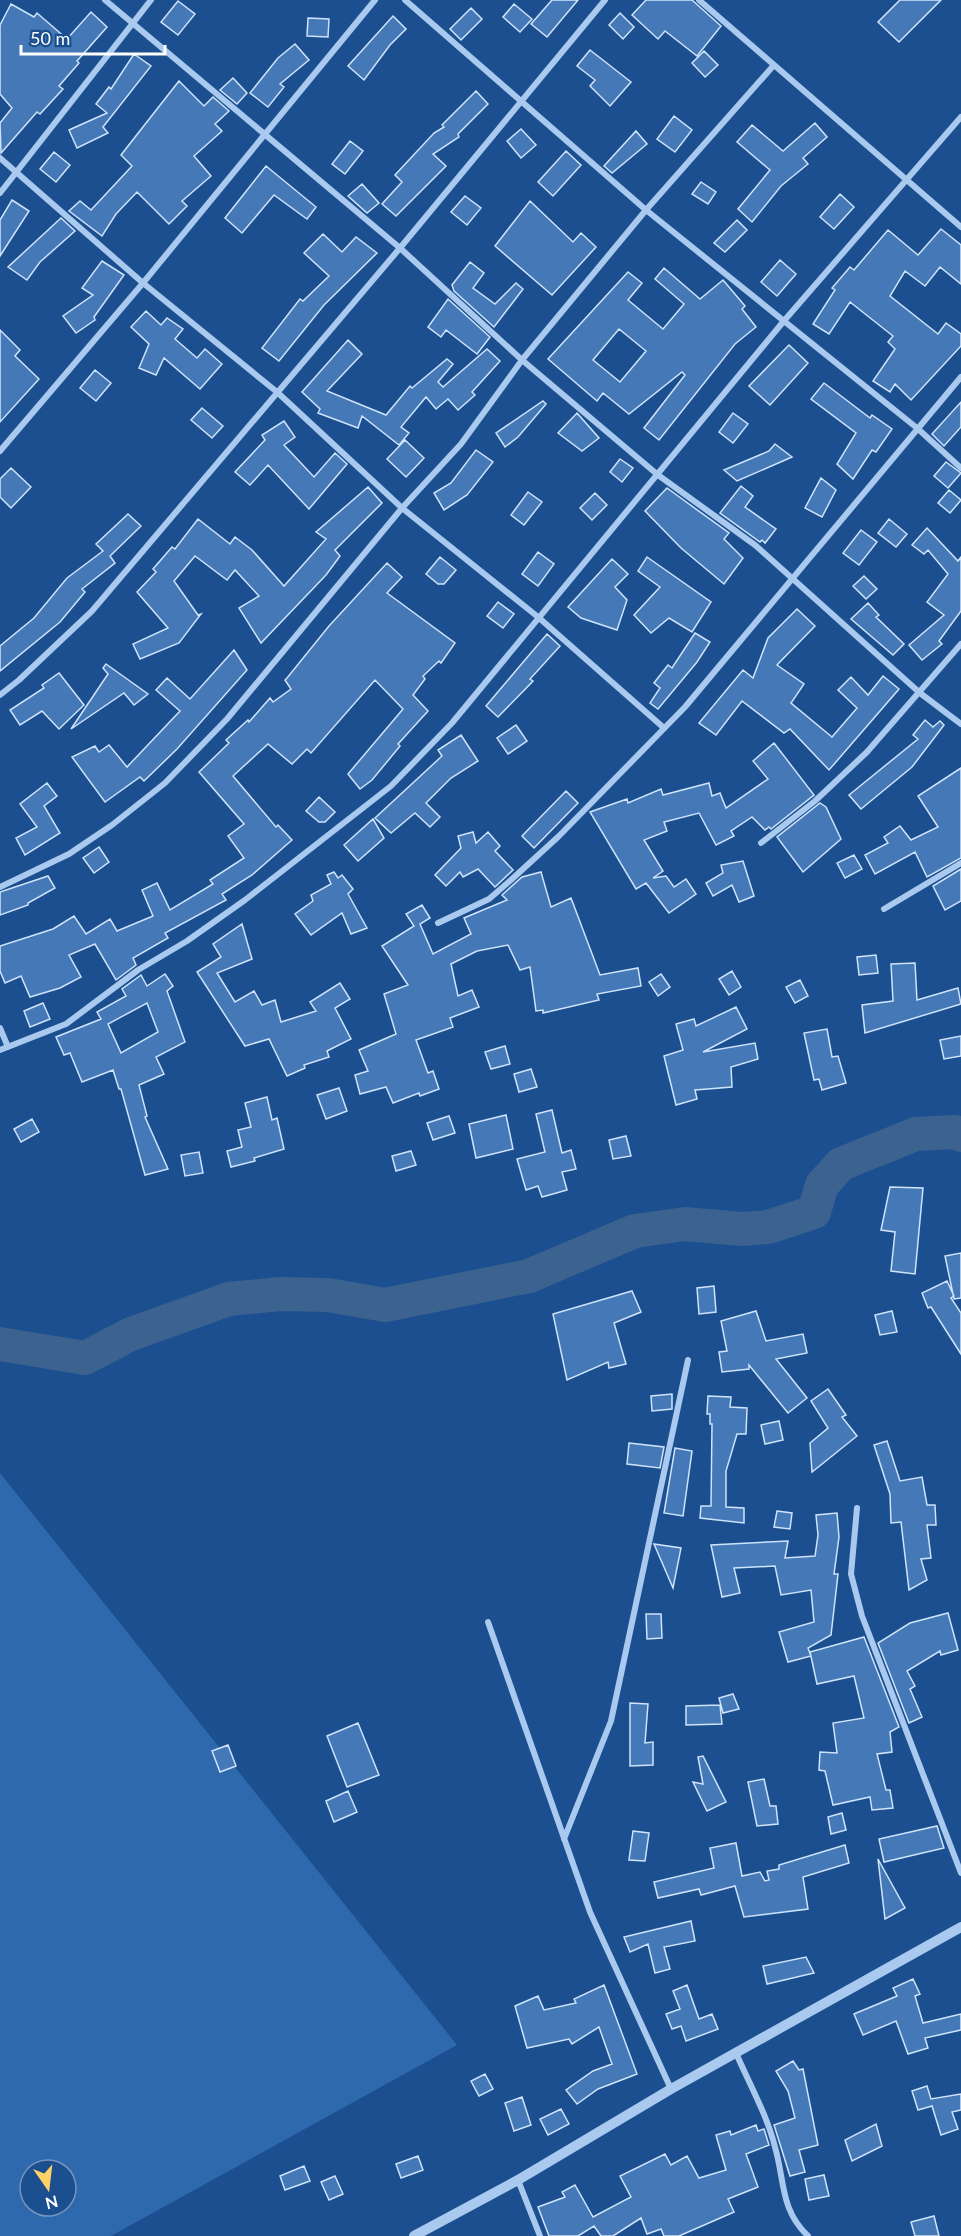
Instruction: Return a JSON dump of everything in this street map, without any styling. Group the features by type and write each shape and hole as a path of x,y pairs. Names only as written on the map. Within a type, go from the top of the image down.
{"street":[{"path":"105,0 400,248 522,360 658,475 754,545 920,693 961,724"},
{"path":"0,193 151,0"},
{"path":"0,451 143,283 375,0"},
{"path":"405,0 646,210 917,428 961,468"},
{"path":"0,694 19,680 92,611 400,248 605,0"},
{"path":"699,0 961,226"},
{"path":"0,886 69,854 112,825 165,783 227,720 402,508 461,444 522,360 646,210 774,65"},
{"path":"0,1050 66,1024 138,970 206,928 319,845 391,786 452,723 783,322 961,117"},
{"path":"0,158 143,283 276,392 402,508 538,617 664,728"},
{"path":"438,923 489,899 559,836 664,728 794,580 961,377"},
{"path":"761,843 815,801 858,760 920,693 961,644"},
{"path":"884,909 961,863"},
{"path":"0,1028 8,1047"},
{"path":"564,1839 610,1721 688,1360"},
{"path":"857,1508 851,1574 862,1616 961,1873"},
{"path":"488,1622 590,1912 670,2089"},
{"path":"414,2236 518,2180 670,2089 961,1927"},
{"path":"736,2053 775,2146 782,2188 794,2223 808,2236"},
{"path":"518,2180 540,2236"}],"shaded area":[{"path":"0,1473 457,2045 111,2236 0,2236"}],"building":[{"path":"552,0 578,0 547,37 531,24"},
{"path":"646,0 692,0 721,26 697,56 665,31 658,39 632,15"},
{"path":"900,0 941,0 899,42 878,22"},
{"path":"178,1 195,14 178,35 161,22"},
{"path":"11,4 34,17 37,13 67,39 91,12 107,27 77,61 79,63 59,86 63,89 40,114 37,112 1,153 0,123 12,108 0,94 0,25"},
{"path":"514,4 532,19 520,32 503,17"},
{"path":"471,8 482,19 461,40 450,29"},
{"path":"620,13 634,27 623,39 609,25"},
{"path":"393,16 406,29 390,45 364,80 348,66"},
{"path":"308,18 329,19 328,37 307,36"},
{"path":"295,44 309,60 280,84 284,87 268,107 250,93 278,58"},
{"path":"590,50 631,82 610,106 590,86 595,80 577,66"},
{"path":"704,51 718,65 705,77 692,63"},
{"path":"134,54 151,66 103,127 108,133 77,148 69,130 107,113 96,104 109,87 111,89"},
{"path":"233,78 247,93 237,104 220,90"},
{"path":"179,81 204,106 213,97 229,111 215,124 222,131 194,156 211,176 182,201 187,206 169,224 137,192 116,214 102,236 69,211 80,201 91,210 132,166 121,155"},
{"path":"476,91 488,104 458,134 459,137 433,154 446,166 396,216 382,204 402,182 395,175 434,133 444,127 442,125"},
{"path":"674,116 692,130 675,152 657,139"},
{"path":"815,123 827,137 803,158 808,164 781,186 752,222 738,209 770,170 737,142 752,125 783,151"},
{"path":"521,129 536,145 521,158 507,141"},
{"path":"636,131 647,144 612,173 604,166"},
{"path":"350,141 363,151 345,174 332,164"},
{"path":"566,151 581,165 553,196 538,182"},
{"path":"54,152 70,165 56,182 40,169"},
{"path":"266,166 316,207 307,219 274,195 242,233 225,218"},
{"path":"701,182 716,192 708,204 692,194"},
{"path":"362,184 379,203 367,213 348,196"},
{"path":"840,194 854,207 834,229 820,217"},
{"path":"465,196 481,208 467,225 451,212"},
{"path":"12,200 29,211 0,256 0,220"},
{"path":"530,201 573,242 581,233 596,247 552,295 495,246"},
{"path":"61,218 75,231 40,262 27,280 8,267"},
{"path":"737,220 747,230 725,252 714,243"},
{"path":"941,229 961,245 961,284 940,267 925,286 905,271 890,296 938,334 946,323 961,334 961,346 911,400 895,384 890,392 873,381 895,349 888,342 893,336 850,302 829,334 813,324 835,290 832,288 850,267 854,270 888,230 918,255"},
{"path":"323,234 342,252 356,237 377,253 324,305 279,361 262,348 300,299 303,301 329,276 304,253"},
{"path":"780,260 796,274 777,296 761,282"},
{"path":"102,261 124,275 94,317 95,320 76,333 63,316 93,295 82,288"},
{"path":"470,262 484,273 473,288 495,304 516,283 523,289 494,327 454,291 452,285"},
{"path":"664,268 700,299 723,280 745,306 742,309 756,327 735,344 659,440 644,428 685,375 682,372 629,414 603,393 597,401 548,359 628,272 642,283 628,300 663,329 684,304 655,279","holes":["619,329 646,351 620,382 593,360"]},
{"path":"448,299 490,337 477,354 446,330 441,337 428,327"},
{"path":"146,311 161,325 167,318 183,329 175,339 197,358 205,349 222,364 200,389 164,358 156,375 139,368 149,344 131,327"},
{"path":"0,330 20,350 15,356 39,379 0,422"},
{"path":"348,340 362,354 327,391 386,415 410,386 412,388 447,359 453,364 438,382 443,387 487,349 500,361 472,392 475,395 458,410 448,399 436,409 426,397 401,427 409,433 399,445 362,416 358,428 318,413 320,409 302,392"},
{"path":"789,345 808,363 770,405 749,386"},
{"path":"95,370 111,383 96,401 80,388"},
{"path":"824,383 870,418 872,415 892,429 876,452 872,450 853,479 837,464 856,433 811,399"},
{"path":"543,401 546,404 518,437 505,447 496,433"},
{"path":"961,402 961,427 944,446 932,434"},
{"path":"202,408 223,426 212,438 191,420"},
{"path":"577,413 599,438 582,451 558,433"},
{"path":"733,413 748,424 733,443 719,432"},
{"path":"284,421 295,437 284,445 314,477 335,453 347,464 309,509 268,465 250,485 235,472 265,440 262,435"},
{"path":"405,440 424,458 406,477 387,459"},
{"path":"775,444 792,457 737,481 724,470 769,451"},
{"path":"476,450 493,462 467,495 444,510 434,493 451,483"},
{"path":"620,459 633,468 622,482 610,472"},
{"path":"946,462 961,473 948,488 934,476"},
{"path":"11,468 31,487 11,508 0,497 0,479"},
{"path":"821,478 836,490 822,517 805,508"},
{"path":"741,486 753,496 745,507 776,529 765,543 762,540 760,542 720,513"},
{"path":"368,487 382,503 335,550 340,556 326,575 261,643 239,608 259,596 235,570 227,580 195,556 174,581 198,615 201,614 179,643 140,659 133,644 168,628 137,592 156,572 153,569 172,547 175,549 198,519 230,544 235,537 252,550 284,586 326,539 316,532"},
{"path":"667,488 729,533 724,539 743,558 724,584 681,548 645,511"},
{"path":"949,490 961,500 950,513 938,503"},
{"path":"528,492 542,502 524,525 511,515"},
{"path":"595,493 607,505 592,520 580,508"},
{"path":"128,514 141,526 110,556 115,563 82,589 85,592 60,622 0,671 0,646 34,618 67,578 103,551 96,544"},
{"path":"889,519 907,534 896,547 878,533"},
{"path":"927,528 958,561 961,557 961,611 939,641 942,644 922,660 909,645 944,615 927,602 948,574 928,550 924,554 912,545"},
{"path":"861,530 877,542 859,565 843,553"},
{"path":"538,552 554,564 538,586 522,574"},
{"path":"440,557 456,570 444,584 438,584 426,574"},
{"path":"647,557 711,602 692,632 669,618 651,633 634,615 660,587 638,571"},
{"path":"612,559 628,574 615,587 627,600 617,630 581,618 568,607"},
{"path":"387,563 402,577 387,593 455,643 441,663 439,661 423,676 425,679 413,695 428,711 398,744 400,746 372,780 360,789 348,774 403,709 375,680 311,753 307,749 292,764 268,744 233,776 276,827 278,825 292,840 252,875 222,894 226,900 165,933 168,938 133,958 136,965 116,980 95,944 69,955 81,977 60,988 30,997 21,976 5,983 0,971 0,946 53,929 74,916 86,934 110,919 117,931 153,916 142,890 157,883 170,910 213,884 210,880 244,858 228,836 244,824 199,772 229,743 226,740 248,720 249,722 270,698 273,702 291,689 285,680 329,626"},
{"path":"864,576 877,589 866,599 853,586"},
{"path":"498,602 514,614 503,628 487,616"},
{"path":"868,603 879,615 876,617 904,644 893,655 851,619"},
{"path":"797,609 815,626 777,665 804,684 791,703 832,737 857,708 838,690 851,677 868,695 883,676 899,689 829,770 790,729 784,733 742,701 716,735 699,723 743,670 753,678 768,638"},
{"path":"695,633 710,642 697,662 658,709 650,703 660,688 654,683 668,665 672,668"},
{"path":"547,634 560,646 530,679 533,681 498,717 486,706"},
{"path":"234,650 247,670 177,749 144,781 140,777 105,802 72,757 95,746 99,752 109,745 127,767 180,711 156,690 167,678 190,699"},
{"path":"106,664 148,694 134,705 124,693 71,729 108,674 103,668"},
{"path":"59,673 84,705 59,729 42,711 20,725 10,710 44,688 42,685"},
{"path":"925,720 933,727 940,721 944,725 912,767 861,809 849,795 918,739 913,735"},
{"path":"516,725 527,741 508,754 497,738"},
{"path":"461,735 478,761 451,778 426,803 440,817 430,827 415,813 391,833 375,818 442,756 438,750"},
{"path":"774,743 814,795 771,829 769,827 765,830 752,817 731,831 734,836 716,845 699,813 664,822 667,831 644,840 663,871 653,878 666,876 674,887 686,879 696,894 669,913 646,883 636,889 590,812 627,799 628,803 661,789 663,795 709,783 712,796 720,793 726,808 768,779 753,761"},
{"path":"961,768 961,858 927,877 915,852 875,874 865,855 888,843 884,837 900,826 911,840 938,827 918,796"},
{"path":"47,783 57,796 44,806 60,833 25,855 16,838 37,827 20,804"},
{"path":"566,791 578,803 534,848 522,836"},
{"path":"319,797 335,812 325,822 319,822 306,811"},
{"path":"820,803 826,807 841,839 803,872 777,837"},
{"path":"373,819 384,838 358,861 344,845"},
{"path":"473,832 476,843 488,832 500,846 495,851 513,870 495,887 478,869 463,877 460,872 446,886 435,875 461,848 458,836"},
{"path":"99,847 109,862 94,873 83,858"},
{"path":"854,855 862,869 845,878 837,863"},
{"path":"743,861 754,896 739,902 732,885 713,896 706,883 723,873 721,865"},
{"path":"961,869 961,901 945,910 933,886"},
{"path":"334,872 338,878 342,875 353,889 348,894 367,928 351,934 342,913 311,935 295,914 313,901 311,895 331,884 327,875"},
{"path":"541,872 551,907 571,898 600,975 638,968 641,986 597,994 599,1000 543,1013 543,1010 536,1011 530,967 520,970 508,945 477,951 451,964 458,996 472,990 479,1007 450,1018 453,1027 416,1040 428,1073 433,1071 439,1089 420,1096 419,1093 393,1103 386,1087 360,1094 355,1075 368,1071 359,1050 396,1034 384,994 408,985 382,946 414,926 406,914 422,905 430,918 420,924 433,954 471,934 464,918 507,900 502,895 522,877"},
{"path":"48,876 55,888 28,905 0,915 0,892"},
{"path":"242,924 252,959 217,973 235,1002 254,991 262,1005 275,1000 281,1022 316,1011 310,1002 340,983 350,999 335,1008 351,1039 327,1051 329,1057 304,1065 305,1068 287,1076 269,1039 245,1046 197,972 221,957 213,944"},
{"path":"876,955 878,973 859,975 857,957"},
{"path":"915,963 917,1000 958,988 961,1004 865,1033 862,1005 893,1001 891,964"},
{"path":"732,971 741,987 729,995 719,979"},
{"path":"165,974 173,986 167,991 185,1042 156,1057 164,1074 139,1085 147,1116 145,1117 168,1169 145,1175 121,1089 119,1089 113,1070 82,1082 70,1053 64,1055 56,1037 101,1019 97,1012 126,996 122,989 141,975 147,986","holes":["147,1003 158,1032 121,1053 108,1024"]},
{"path":"661,974 670,987 658,996 649,982"},
{"path":"800,980 808,996 795,1003 786,987"},
{"path":"43,1003 50,1019 30,1027 24,1011"},
{"path":"736,1007 747,1029 703,1052 755,1043 758,1059 731,1067 732,1087 695,1090 697,1099 676,1105 664,1056 683,1050 676,1024 694,1019 696,1026"},
{"path":"827,1029 832,1057 838,1056 846,1083 822,1090 819,1079 814,1080 804,1033"},
{"path":"961,1036 961,1056 944,1059 940,1040"},
{"path":"505,1046 510,1064 491,1069 485,1052"},
{"path":"531,1069 537,1087 519,1092 514,1074"},
{"path":"339,1088 347,1111 326,1119 317,1095"},
{"path":"267,1097 272,1120 277,1118 284,1149 254,1158 255,1161 231,1167 227,1151 242,1147 238,1130 251,1127 245,1103"},
{"path":"552,1110 562,1153 571,1150 576,1169 562,1172 567,1190 542,1197 538,1186 526,1190 517,1159 545,1152 536,1114"},
{"path":"506,1115 513,1149 476,1158 469,1124"},
{"path":"449,1116 455,1133 433,1140 427,1123"},
{"path":"32,1119 39,1132 21,1142 14,1129"},
{"path":"626,1136 631,1156 613,1159 609,1140"},
{"path":"411,1151 416,1165 396,1171 392,1156"},
{"path":"199,1152 203,1173 185,1176 181,1155"},
{"path":"890,1187 923,1188 915,1274 891,1271 895,1232 881,1230"},
{"path":"961,1253 961,1298 954,1299 945,1256"},
{"path":"947,1281 954,1296 951,1298 961,1313 961,1354 931,1307 928,1308 922,1293"},
{"path":"714,1286 716,1312 699,1314 697,1288"},
{"path":"632,1291 641,1312 614,1323 626,1364 609,1368 608,1362 567,1380 553,1314"},
{"path":"756,1311 766,1341 803,1334 807,1353 776,1359 807,1398 788,1413 749,1365 749,1369 722,1372 719,1352 727,1351 721,1321"},
{"path":"892,1311 897,1332 880,1335 875,1315"},
{"path":"828,1389 846,1415 842,1417 857,1436 812,1472 810,1443 828,1428 811,1401"},
{"path":"672,1394 672,1409 652,1411 651,1396"},
{"path":"708,1396 731,1397 730,1407 747,1408 746,1434 737,1434 726,1471 726,1507 744,1508 744,1523 700,1518 701,1506 711,1506 712,1424 710,1424 710,1414 707,1414"},
{"path":"779,1421 783,1440 765,1444 761,1425"},
{"path":"887,1441 900,1481 922,1477 927,1505 935,1505 936,1525 927,1525 931,1558 921,1559 927,1580 909,1590 901,1522 891,1523 890,1494 874,1445"},
{"path":"629,1443 664,1447 660,1468 627,1464"},
{"path":"675,1448 692,1451 683,1516 664,1513"},
{"path":"777,1511 792,1513 790,1529 774,1527"},
{"path":"837,1513 839,1537 834,1574 838,1574 831,1635 808,1648 811,1656 788,1662 779,1632 814,1622 811,1590 781,1595 775,1566 734,1568 740,1593 722,1597 711,1545 788,1541 785,1558 815,1556 818,1535 816,1515"},
{"path":"654,1544 681,1548 673,1588"},
{"path":"948,1613 958,1650 941,1655 940,1651 907,1671 915,1686 910,1689 922,1717 909,1723 878,1643 910,1623"},
{"path":"646,1614 661,1614 662,1638 647,1639"},
{"path":"864,1637 899,1727 890,1732 892,1752 877,1754 886,1790 890,1790 893,1808 872,1810 870,1797 833,1805 825,1771 819,1770 820,1752 837,1753 833,1723 864,1718 854,1676 817,1684 810,1652"},
{"path":"733,1694 739,1709 723,1713 719,1698"},
{"path":"630,1703 648,1704 645,1743 653,1742 653,1765 630,1766"},
{"path":"720,1705 722,1724 686,1725 686,1706"},
{"path":"358,1723 379,1775 347,1787 327,1736"},
{"path":"228,1745 236,1766 220,1772 212,1751"},
{"path":"703,1756 726,1802 707,1811 693,1782 703,1784 698,1757"},
{"path":"764,1779 770,1806 776,1806 778,1824 757,1826 748,1782"},
{"path":"348,1791 357,1812 334,1822 326,1801"},
{"path":"842,1813 846,1830 831,1834 828,1817"},
{"path":"937,1826 944,1848 884,1862 879,1839"},
{"path":"633,1831 649,1833 645,1861 629,1860"},
{"path":"736,1843 742,1876 760,1872 765,1881 769,1880 767,1871 779,1869 779,1865 845,1845 849,1863 803,1877 808,1909 744,1917 735,1886 701,1895 699,1889 658,1898 654,1882 714,1868 710,1848"},
{"path":"878,1859 905,1908 885,1919"},
{"path":"691,1921 695,1941 664,1947 670,1969 655,1973 648,1944 630,1952 624,1937"},
{"path":"806,1957 814,1973 767,1984 763,1966"},
{"path":"913,1979 920,1994 915,1996 923,2023 961,2014 961,2030 925,2038 928,2048 908,2054 896,2021 863,2035 854,2014 897,1996 893,1988"},
{"path":"604,1985 637,2074 598,2089 577,2104 566,2090 593,2071 612,2064 599,2027 572,2044 569,2039 527,2048 515,2006 538,1996 544,2010 576,2003 574,1999"},
{"path":"687,1985 699,2019 712,2014 718,2029 686,2041 681,2026 672,2029 666,2014 680,2009 673,1991"},
{"path":"793,2061 799,2070 803,2069 818,2145 799,2150 805,2172 790,2176 774,2125 795,2118 788,2091 776,2071"},
{"path":"485,2074 493,2089 479,2096 471,2081"},
{"path":"927,2086 931,2099 961,2094 961,2110 952,2112 958,2129 941,2135 932,2106 918,2110 912,2091"},
{"path":"522,2097 531,2125 514,2131 505,2103"},
{"path":"561,2109 569,2124 548,2135 540,2119"},
{"path":"876,2124 882,2146 852,2161 845,2140"},
{"path":"756,2125 758,2131 764,2129 769,2145 746,2154 758,2187 728,2199 734,2212 679,2236 664,2236 661,2229 647,2234 641,2218 613,2236 601,2236 594,2226 578,2236 549,2236 538,2207 565,2197 562,2192 575,2185 593,2217 631,2197 620,2176 665,2154 671,2165 687,2156 699,2178 726,2170 716,2135 730,2131 731,2135"},
{"path":"418,2156 423,2170 401,2178 396,2164"},
{"path":"304,2166 310,2181 285,2190 280,2176"},
{"path":"824,2175 829,2196 809,2200 805,2179"},
{"path":"335,2176 343,2194 329,2200 321,2182"},
{"path":"934,2216 939,2236 915,2236 911,2222"}],"waterway":[{"path":"0,1344 85,1358 131,1334 229,1299 280,1294 328,1295 385,1305 529,1276 635,1231 685,1224 742,1229 768,1227 814,1212 822,1185 841,1164 916,1134 955,1132 961,1135"}]}
